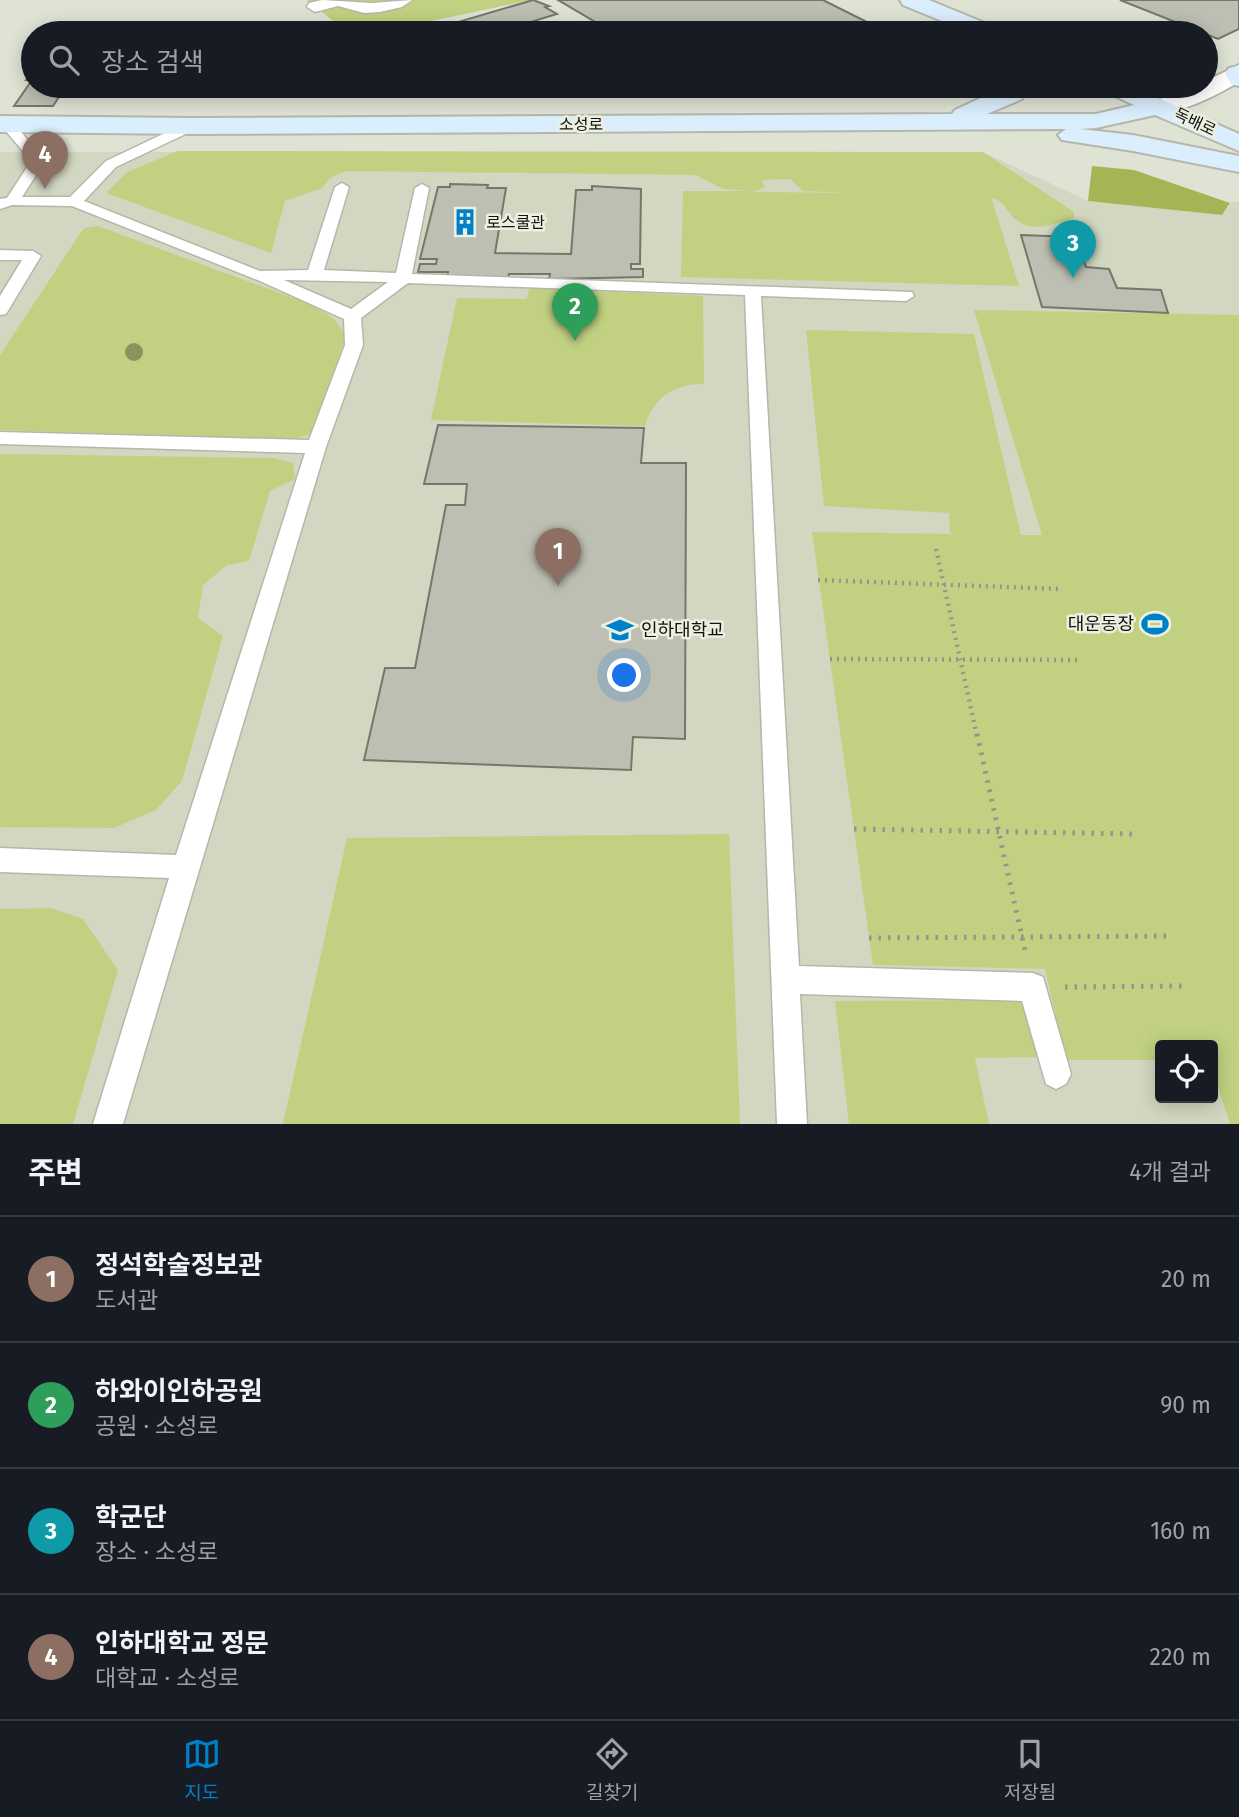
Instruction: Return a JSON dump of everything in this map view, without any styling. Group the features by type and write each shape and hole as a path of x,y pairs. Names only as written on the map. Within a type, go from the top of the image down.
{"main road":[{"path":"911,0 960,21"},
{"path":"947,122 1005,98"},
{"name":"독배로","path":"1141,98 1239,143"},
{"name":"소성로","path":"3,124 191,126 1096,121 1161,106"},
{"path":"947,122 1108,139 1239,164"}],"street":[{"path":"315,6 340,0 348,5 366,9 385,8 404,0"},
{"path":"1218,85 1238,75"},
{"path":"1161,106 1187,98"}],"lane":[{"path":"3,124 38,161 6,202"},
{"path":"74,202 111,164 191,126"},
{"path":"315,275 342,187"},
{"path":"352,316 403,279 422,188"},
{"path":"6,202 74,202 352,316"},
{"path":"0,255 33,256 0,310"},
{"path":"258,276 315,275 906,296"},
{"path":"753,291 792,1124"},
{"path":"108,1124 316,447 354,345 352,316"},
{"path":"0,438 316,447"},
{"path":"0,860 185,867"},
{"path":"786,980 1033,987 1056,1074"}],"path":[{"path":"936,549 1033,987 1183,986"},
{"path":"818,580 1060,589"},
{"path":"830,659 1081,660"},
{"path":"854,829 1135,834"},
{"path":"869,938 1166,936"}],"shaded area":[{"name":"인하대학교","path":"0,152 983,152 1088,201 1222,215 1232,202 1239,202 1239,1124 0,1124"}],"green space":[{"path":"307,0 531,0 432,21 333,21"},
{"path":"178,151 983,152 1074,212 1074,218 1044,226 1029,226 1015,219 1003,204 991,197 1019,286 681,277 683,191 751,191 723,189 695,175 346,171 330,178 322,188 285,201 271,253 106,193 127,172","holes":["790,179 803,191 852,193 754,192 765,187 762,180"]},
{"path":"1092,166 1134,170 1230,203 1222,215 1088,201"},
{"path":"98,226 312,305 333,318 345,334 314,433 291,440 0,430 0,355 81,232 85,228"},
{"path":"529,288 703,296 704,384 684,386 667,394 654,407 645,426 431,420 457,298 527,299"},
{"path":"974,310 1239,315 1239,1124 1230,1124 1218,1088 1218,1040 1155,1040 1155,1060 1066,1060 1045,969 873,965 812,532 959,534 950,533 949,513 824,506 806,330 974,334 1021,535 1042,535"},
{"path":"0,454 273,458 293,463 295,479 270,491 249,561 227,565 203,585 198,618 223,636 182,781 156,810 114,828 0,827"},
{"path":"729,834 740,1124 283,1124 347,838"},
{"path":"51,908 83,919 118,970 73,1124 0,1124 0,909"},
{"path":"1023,1000 1038,1057 975,1058 989,1124 849,1124 835,1001"}],"building":[{"path":"533,0 549,6 545,7 557,14 534,21 462,21"},
{"path":"558,0 823,0 865,21 594,21"},
{"path":"1120,0 1239,0 1239,29 1218,39 1218,21 1173,21"},
{"path":"21,96 21,98 58,98 53,106 14,106"},
{"name":"로스쿨관","path":"450,184 506,188 495,253 571,254 576,190 592,190 592,186 641,189 640,264 631,264 631,269 643,269 643,277 549,279 550,274 509,274 508,277 447,277 448,272 418,272 420,264 436,264 437,259 420,259 438,187 450,187"},
{"path":"1021,235 1075,237 1086,267 1109,269 1117,288 1161,290 1168,313 1042,307"},
{"path":"438,425 644,428 641,463 686,463 685,739 633,737 631,770 364,760 385,668 415,668 446,505 465,505 467,484 424,484"}],"place":[{"name":"인하대학교 정문","path":"45,189"},
{"name":"로스쿨관","path":"465,222"},
{"name":"학군단","path":"1073,278"},
{"name":"하와이인하공원","path":"575,341"},
{"name":"정석학술정보관","path":"558,586"},
{"name":"대운동장","path":"1155,624"},
{"name":"인하대학교","path":"620,630"}]}
